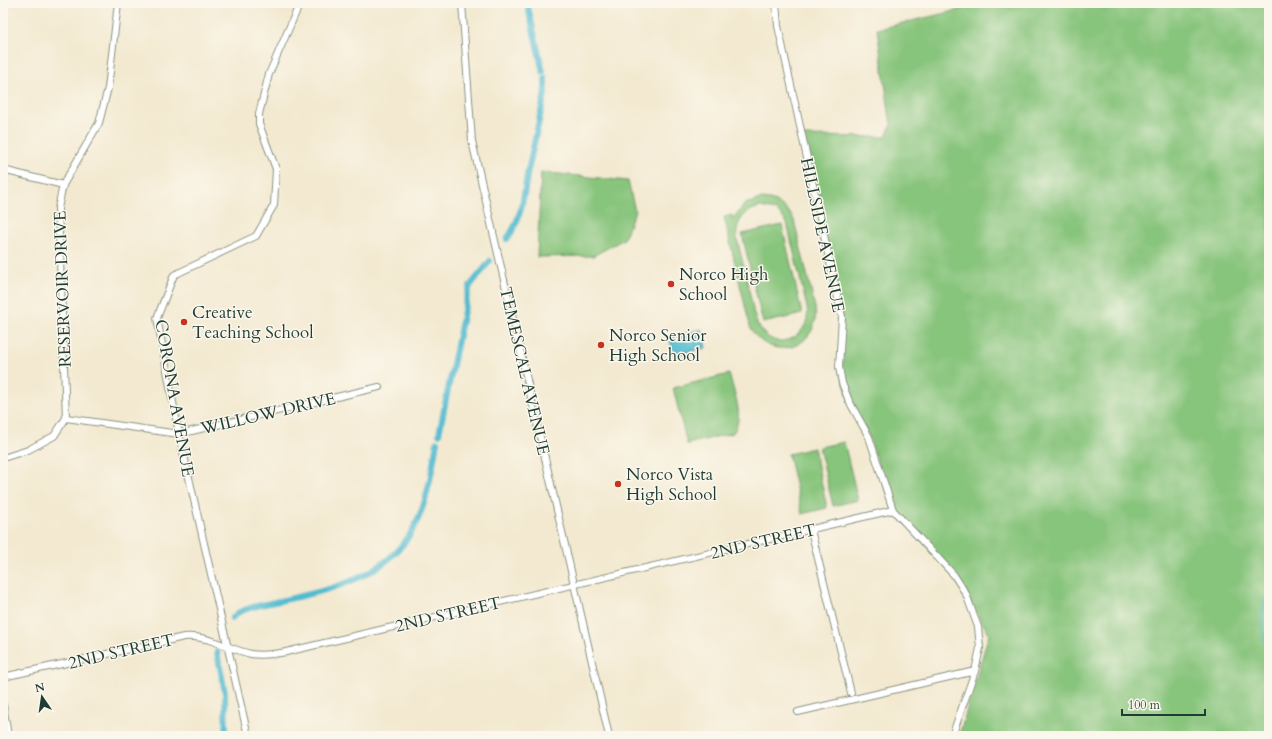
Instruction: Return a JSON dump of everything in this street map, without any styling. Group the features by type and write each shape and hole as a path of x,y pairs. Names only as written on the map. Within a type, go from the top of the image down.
{"street":[{"name":"RESERVOIR DRIVE","path":"66,418 58,208 63,185 99,123 108,88 118,3"},
{"name":"CORONA AVENUE","path":"248,736 179,434 157,318 174,275 256,236 274,205 276,169 259,124 259,114 269,74 300,3"},
{"name":"TEMESCAL AVENUE","path":"462,3 472,141 573,585 609,736"},
{"name":"HILLSIDE AVENUE","path":"776,3 778,26 842,317 839,367 842,383 849,401 869,437 893,510 954,575 966,594 978,627 980,648 975,671 952,736"},
{"path":"3,170 63,185"},
{"name":"WILLOW DRIVE","path":"66,418 179,434 379,387"},
{"path":"3,458 28,450 54,436 66,418"},
{"name":"2ND STREET","path":"3,677 184,637 203,637 252,654 263,655 286,652 893,510"},
{"path":"811,530 851,693"},
{"path":"798,712 975,671"},
{"path":"3,705 8,736"}],"green space":[{"path":"988,3 1269,3 1269,736 959,736 989,634 954,575 893,510 869,437 849,401 839,367 842,317 802,136 886,137 891,125 877,29"},
{"path":"541,172 628,181 635,211 624,239 593,256 537,257"},
{"path":"760,199 771,200 784,207 794,220 815,307 815,321 810,333 803,341 792,347 781,348 769,346 759,339 750,327 724,217 732,215 733,218 745,204","holes":["761,207 777,211 787,223 807,308 807,318 804,327 791,339 783,341 774,340 767,336 756,321 737,239 739,223 745,214"]},
{"path":"782,225 802,314 763,323 742,234"},
{"path":"729,374 736,397 738,412 738,419 733,433 687,444 673,388"},
{"path":"844,442 858,500 833,506 819,447"},
{"path":"814,448 827,508 802,514 788,454"}],"water":[{"path":"702,329 706,348 674,355 669,337"}],"waterway":[{"path":"527,3 543,72"},
{"path":"529,167 545,93 545,79"},
{"path":"507,239 519,215 524,197 528,169"},
{"path":"439,434 467,296 470,286 490,261"},
{"path":"232,618 239,612 253,607 325,590 348,582 370,572 389,558 405,541 422,510 430,481 437,442"},
{"path":"1269,583 1262,614 1264,641 1269,663"},
{"path":"217,652 225,693 226,736"},
{"path":"1263,736 1269,718"}],"place":[{"name":"Norco High School","path":"671,284"},
{"name":"Creative Teaching School","path":"184,322"},
{"name":"Norco Senior High School","path":"601,345"},
{"name":"Norco Vista High School","path":"618,484"}]}
